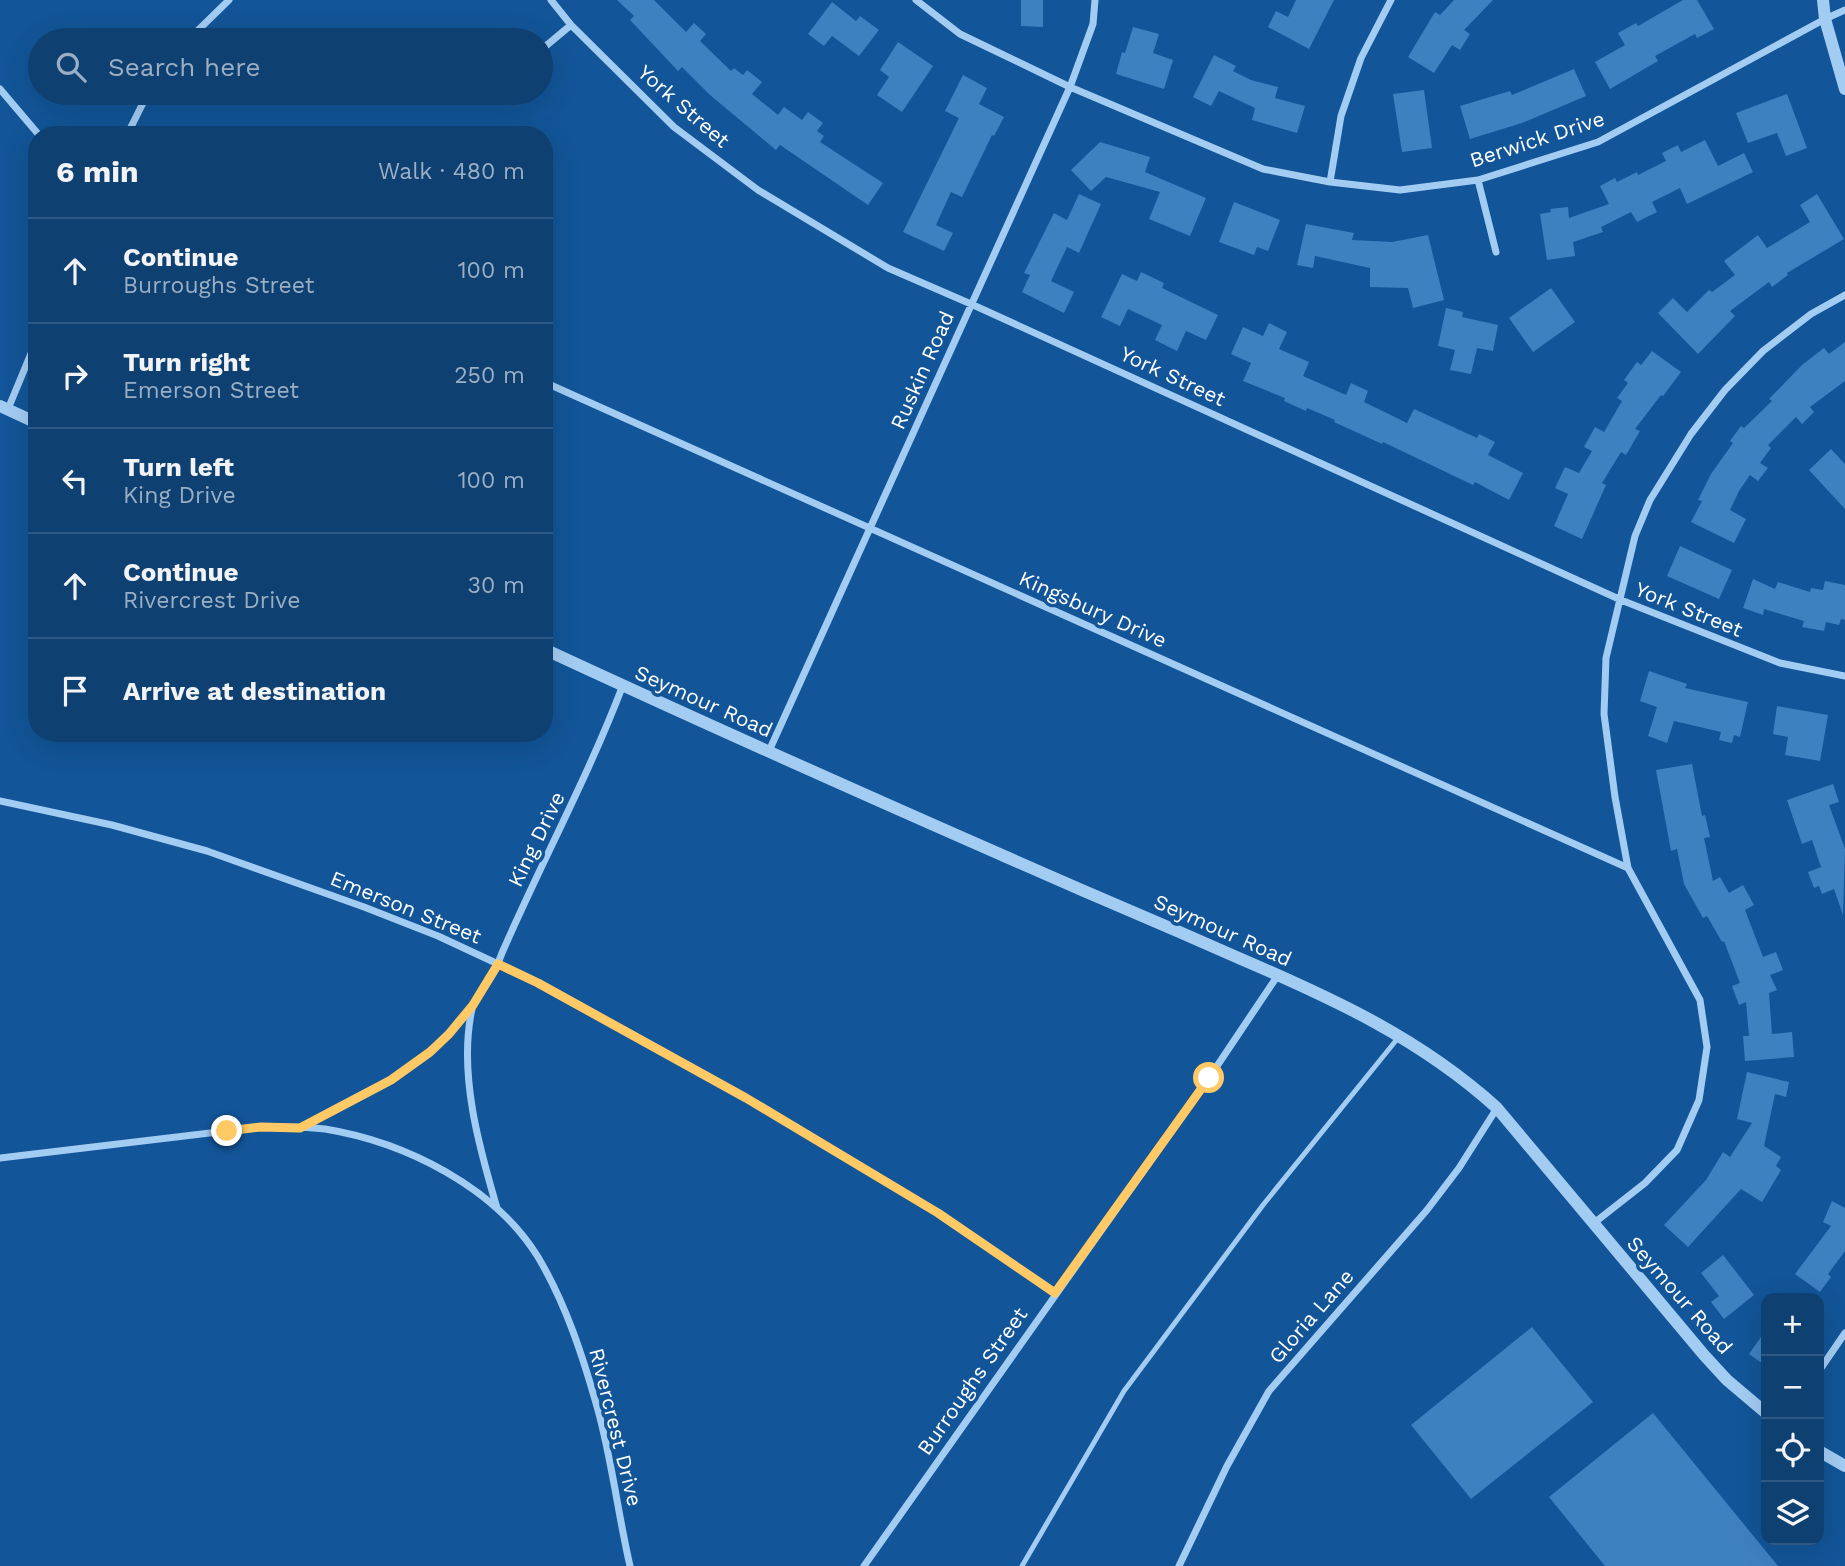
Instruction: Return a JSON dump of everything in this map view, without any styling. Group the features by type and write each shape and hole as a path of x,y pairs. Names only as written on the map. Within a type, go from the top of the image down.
{"street":[{"path":"200,28 229,0"},
{"name":"York Street","path":"551,0 571,25 674,127 758,190 888,268 1621,600 1780,663 1845,676"},
{"name":"Berwick Drive","path":"916,0 961,34 1070,87 1263,169 1330,182 1400,190 1478,180 1598,142 1845,10"},
{"name":"Ruskin Road","path":"769,751 1070,87 1093,24 1095,0"},
{"path":"1330,182 1345,104 1361,58 1391,0"},
{"path":"1824,0 1825,19 1845,89"},
{"path":"553,40 571,25"},
{"path":"0,89 31,126"},
{"path":"132,126 142,105"},
{"path":"1478,180 1496,252"},
{"path":"1594,1223 1645,1183 1677,1150 1699,1100 1707,1047 1700,1000 1628,868 1615,797 1604,713 1606,658 1635,536 1650,500 1691,435 1725,390 1763,351 1811,314 1845,295"},
{"path":"28,358 4,407 28,419"},
{"name":"Kingsbury Drive","path":"553,386 1628,868"},
{"name":"Seymour Road","path":"553,653 1278,975 1368,1017 1400,1036 1465,1079 1497,1108 1704,1355 1727,1380 1761,1409"},
{"name":"King Drive","path":"300,1128 391,1080 418,1062 449,1034 473,1005 498,964 578,792 622,685"},
{"name":"Emerson Street","path":"0,801 100,822 207,851 438,936 572,1002 746,1098 938,1213 1055,1293"},
{"name":"Burroughs Street","path":"864,1566 1209,1078 1278,975"},
{"name":"King Drive","path":"473,1005 469,1046 470,1097 498,1209"},
{"name":"Gloria Lane","path":"1179,1566 1227,1466 1269,1391 1427,1210 1459,1168 1497,1108"},
{"name":"Rivercrest Drive","path":"0,1158 261,1127 300,1128 350,1134 380,1143 432,1164 457,1178 498,1209 524,1237 537,1256 569,1319 598,1411 630,1566"},
{"path":"1824,1364 1845,1333"},
{"path":"1824,1454 1845,1466"}],"lane":[{"path":"1022,1566 1124,1391 1263,1205 1400,1036"}],"building":[{"path":"617,0 654,0 686,32 694,23 706,34 700,41 731,71 734,68 743,75 747,70 762,82 752,94 778,115 784,107 802,120 808,112 823,123 817,131 824,136 820,142 883,183 868,205 780,145 776,150 710,95 682,67 678,71 630,20 634,16"},
{"path":"1021,0 1043,0 1043,27 1021,26"},
{"path":"1296,0 1334,0 1309,49 1268,27 1276,11 1288,17"},
{"path":"1454,0 1493,0 1464,30 1470,34 1460,50 1452,45 1434,73 1408,57 1435,12 1440,15"},
{"path":"1683,0 1697,0 1714,29 1697,38 1695,34 1655,56 1658,61 1610,89 1595,62 1625,45 1618,33 1636,23 1638,26"},
{"path":"832,2 856,21 860,16 879,30 859,56 832,36 824,46 808,34"},
{"path":"1133,27 1159,34 1153,53 1173,60 1164,89 1116,74"},
{"path":"898,42 933,66 902,112 877,95 889,77 880,70"},
{"path":"1214,55 1236,66 1233,71 1251,80 1278,87 1275,98 1305,106 1297,133 1252,120 1255,108 1219,91 1211,106 1193,97"},
{"path":"1574,69 1586,96 1522,123 1470,139 1460,106 1510,91 1512,95"},
{"path":"963,75 987,88 979,104 1004,117 994,136 992,135 962,197 951,192 936,225 953,233 944,251 903,232 959,118 945,111"},
{"path":"1424,90 1432,148 1402,152 1393,94"},
{"path":"1787,94 1807,148 1786,156 1777,133 1748,143 1736,113"},
{"path":"1705,140 1718,166 1744,153 1753,172 1687,204 1680,188 1652,202 1657,212 1637,222 1631,212 1601,227 1603,232 1573,242 1575,256 1547,260 1540,214 1551,212 1550,209 1568,207 1569,218 1609,204 1600,186 1615,178 1617,182 1637,172 1638,175 1666,161 1662,153 1678,145 1681,152"},
{"path":"1100,142 1150,157 1145,172 1206,198 1190,236 1149,219 1160,192 1106,177 1091,191 1071,170"},
{"path":"1079,194 1101,204 1079,253 1067,247 1051,281 1074,292 1064,313 1022,292 1030,275 1024,273 1054,213 1067,220"},
{"path":"1817,194 1844,239 1787,273 1788,275 1772,287 1769,282 1730,311 1735,316 1698,354 1658,313 1673,298 1687,312 1709,290 1712,292 1735,275 1724,261 1758,235 1767,248 1810,222 1800,205"},
{"path":"1234,202 1280,220 1268,251 1257,247 1254,255 1219,242"},
{"path":"1306,224 1354,233 1352,240 1392,242 1428,235 1444,300 1413,308 1408,288 1370,287 1370,268 1315,256 1313,268 1297,265"},
{"path":"1141,272 1164,283 1162,288 1218,315 1206,340 1186,331 1177,351 1155,340 1162,325 1128,309 1120,326 1101,317 1122,274 1137,281"},
{"path":"1551,288 1575,322 1533,352 1509,318"},
{"path":"1446,308 1463,312 1462,317 1498,325 1493,351 1477,348 1471,374 1450,370 1455,350 1438,346"},
{"path":"1269,323 1287,332 1279,349 1309,362 1303,376 1346,395 1351,383 1368,391 1364,402 1407,423 1414,409 1477,438 1479,434 1495,442 1488,455 1523,473 1509,500 1475,482 1473,485 1334,422 1335,420 1307,408 1306,411 1284,401 1285,398 1243,381 1251,363 1231,354 1243,327 1263,336"},
{"path":"1845,342 1845,381 1810,407 1814,412 1802,424 1796,417 1768,445 1771,448 1760,463 1768,468 1758,481 1750,475 1739,491 1730,510 1746,519 1734,543 1691,522 1711,474 1733,443 1730,441 1741,426 1744,428 1772,401 1769,399 1802,365 1824,348 1829,354"},
{"path":"1652,351 1681,372 1635,429 1640,431 1626,455 1621,452 1602,483 1606,485 1582,539 1554,526 1568,494 1555,488 1565,467 1579,473 1592,451 1584,447 1595,427 1604,432 1622,401 1617,398 1628,383 1624,380 1637,362 1641,365"},
{"path":"1831,449 1845,464 1845,509 1809,470"},
{"path":"1680,546 1732,570 1719,599 1667,576"},
{"path":"1753,579 1775,589 1778,582 1810,592 1811,588 1823,590 1825,581 1845,585 1845,620 1841,619 1839,625 1826,622 1824,631 1802,627 1804,621 1764,609 1763,615 1743,608"},
{"path":"1649,671 1687,684 1685,688 1748,702 1740,737 1734,735 1732,743 1719,740 1721,732 1674,721 1667,743 1648,736 1657,707 1640,701"},
{"path":"1777,706 1828,715 1820,761 1785,755 1788,737 1773,734"},
{"path":"1692,764 1702,816 1705,815 1710,837 1704,838 1713,881 1720,877 1729,893 1743,885 1754,905 1745,910 1763,957 1776,952 1783,970 1770,975 1777,990 1769,993 1772,1034 1792,1032 1794,1057 1745,1061 1743,1036 1749,1036 1746,1002 1739,1005 1732,986 1740,983 1724,941 1722,942 1707,916 1703,918 1684,884 1677,849 1671,851 1656,770"},
{"path":"1833,784 1839,802 1829,805 1845,849 1843,915 1834,889 1822,894 1819,886 1814,888 1808,872 1821,867 1812,840 1802,844 1787,800"},
{"path":"1747,1072 1789,1082 1786,1097 1775,1094 1764,1146 1781,1157 1776,1166 1781,1170 1762,1202 1741,1189 1688,1247 1664,1225 1706,1180 1723,1152 1730,1157 1752,1123 1737,1119"},
{"path":"1832,1201 1845,1208 1845,1251 1828,1274 1831,1277 1820,1292 1795,1274 1831,1226 1823,1222"},
{"path":"1723,1255 1754,1295 1724,1319 1711,1302 1719,1296 1701,1273"},
{"path":"1532,1327 1593,1402 1471,1499 1411,1425"},
{"path":"1761,1337 1761,1362 1749,1354"},
{"path":"1653,1413 1778,1566 1605,1566 1549,1497"}],"route":[{"path":"227,1131 261,1127 300,1128 391,1080 430,1052 449,1034 473,1005 498,964 664,1051 746,1098 938,1213 1055,1293 1209,1078"}]}
